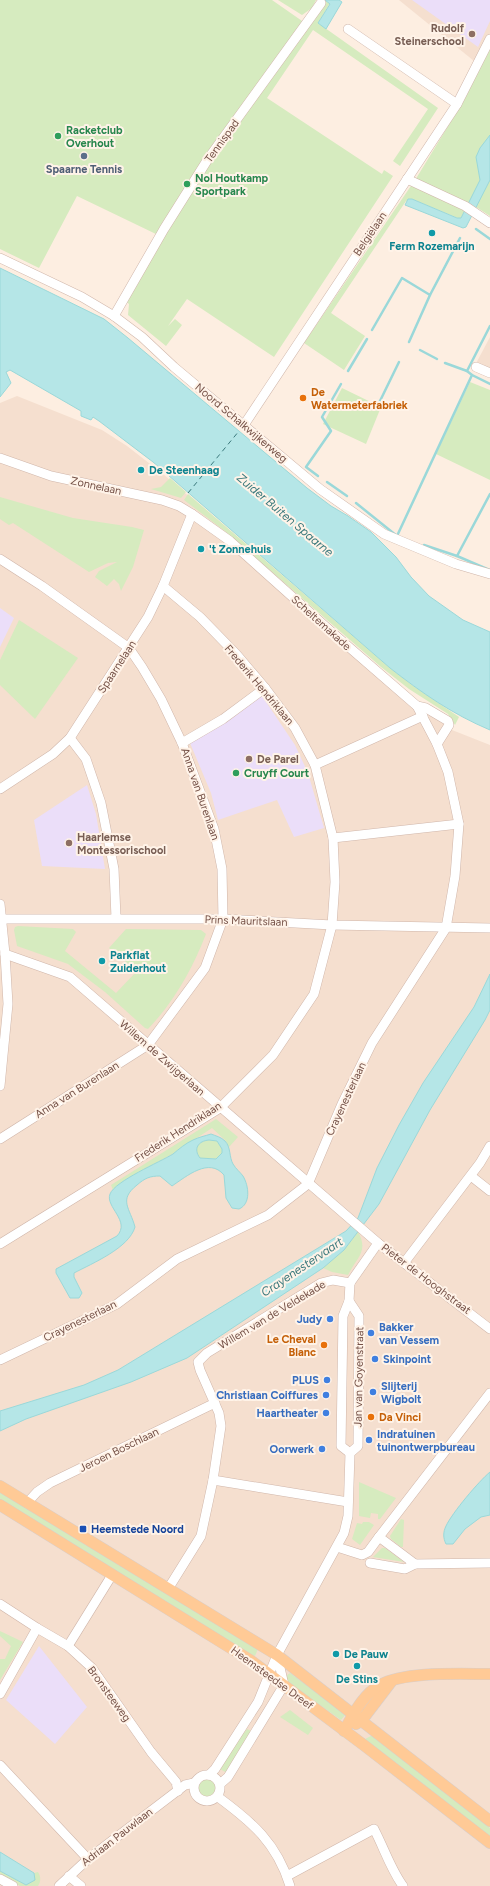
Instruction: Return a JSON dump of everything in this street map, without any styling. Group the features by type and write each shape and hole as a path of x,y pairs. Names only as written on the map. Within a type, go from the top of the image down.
{"main road":[{"name":"Heemsteedse Dreef","path":"0,1486 276,1655 358,1717 490,1821"},
{"name":"Heemsteedse Dreef","path":"0,1505 250,1660 490,1843"},
{"path":"344,1731 358,1717 370,1692 380,1684 410,1676 490,1674"}],"street":[{"name":"Tennispad","path":"114,316 164,229 208,159 321,3"},
{"path":"348,29 457,104"},
{"name":"Belgiëlaan","path":"244,425 457,104 490,39"},
{"path":"407,179 465,206 490,223"},
{"name":"Noord Schalkwijkerweg","path":"0,258 82,297 114,316 142,337 320,489 384,534 456,564 490,574"},
{"path":"476,367 490,373"},
{"name":"Zonnelaan","path":"0,458 51,476 162,500 179,506 192,514"},
{"name":"Spaarnelaan","path":"0,789 53,754 70,738 148,617 163,586 192,514"},
{"name":"Scheltemakade","path":"192,514 230,541 329,630 417,706 437,744"},
{"path":"0,559 42,586 129,648"},
{"name":"Frederik Hendriklaan","path":"0,1244 220,1108 273,1055 314,994 332,925 335,882 333,838 315,765 295,728 265,688 237,655 200,617 163,586"},
{"name":"Anna van Burenlaan","path":"0,1138 148,1045 204,968 223,919 222,869 214,828 182,743 161,699 129,648"},
{"path":"182,743 222,719 265,688"},
{"path":"417,706 426,708 448,721 449,725 437,744"},
{"path":"315,765 423,716"},
{"path":"70,738 86,759 100,803 114,869 116,918"},
{"name":"Crayenesterlaan","path":"0,1360 117,1304 177,1259 268,1215 308,1184 342,1104 372,1043 446,928 455,876 459,824 448,772 437,744"},
{"path":"333,838 459,824"},
{"path":"0,904 5,954 0,1086"},
{"name":"Prins Mauritslaan","path":"1,918 223,919 332,925 490,928"},
{"name":"Willem de Zwijgerlaan","path":"5,954 70,978 362,1229"},
{"path":"404,1263 470,1176 490,1146"},
{"path":"470,1176 490,1191"},
{"name":"Pieter de Hooghstraat","path":"362,1229 490,1329"},
{"path":"350,1283 378,1243"},
{"name":"Willem van de Veldekade","path":"215,1403 200,1370 198,1362 207,1353 321,1283 332,1280 350,1283"},
{"name":"Jan van Goyenstraat","path":"349,1301 359,1316 358,1446 350,1456 342,1446 342,1316 349,1301 350,1283"},
{"path":"337,1547 362,1555 368,1552 490,1393"},
{"path":"168,1589 201,1536 213,1480 221,1426 215,1403"},
{"name":"Jeroen Boschlaan","path":"27,1503 37,1492 50,1483 215,1403"},
{"path":"209,1775 215,1769 258,1702 276,1655 344,1534 348,1516 350,1456"},
{"path":"213,1480 348,1502"},
{"path":"379,1538 415,1564"},
{"path":"370,1563 405,1568 415,1564 490,1563"},
{"path":"68,1646 112,1575"},
{"name":"Bronsteeweg","path":"0,1604 68,1646 92,1668 147,1746 176,1782 178,1791"},
{"path":"0,1694 37,1628"},
{"path":"220,1784 228,1777 284,1685 276,1655"},
{"path":"0,1765 88,1859"},
{"path":"209,1775 215,1776 220,1784 220,1790 218,1797 212,1801 204,1801 199,1799 194,1793 194,1783 200,1776 209,1775"},
{"name":"Adriaan Pauwlaan","path":"60,1886 88,1859 178,1791 185,1784 194,1783"},
{"path":"178,1791 194,1793"},
{"path":"218,1797 241,1814 262,1834 277,1854 290,1886"},
{"path":"287,1876 374,1829 387,1852 396,1876 403,1886"},
{"path":"69,1876 81,1886"},
{"path":"0,1879 13,1886"}],"shaded area":[{"path":"399,0 490,0 490,74"},
{"name":"Rudolf Steinerschool","path":"412,0 490,0 490,21 478,47"},
{"path":"490,337 490,378 473,369"},
{"path":"17,396 102,430 127,446 163,474 215,519 262,571 407,699 452,730 490,745 490,1886 0,1886 0,403"},
{"path":"0,608 14,618 0,647"},
{"name":"De Parel","path":"262,696 295,745 308,773 324,828 294,837 277,800 218,820 211,793 190,743"},
{"name":"Haarlemse Montessorischool","path":"87,785 96,814 105,869 42,866 34,820"},
{"path":"39,1646 87,1707 55,1744 6,1700"}],"green space":[{"name":"Nol Houtkamp Sportpark","path":"0,0 272,0 305,23 325,0 330,3 318,23 438,108 400,166 393,161 428,109 313,30 267,98 382,174 384,170 393,176 274,357 187,299 168,326 175,319 182,325 166,346 128,315 129,304 122,298 158,235 77,196 39,268 0,249"},
{"path":"278,0 316,0 312,8 302,15"},
{"path":"490,49 490,216 470,203 460,219 412,199 406,201 331,313 365,336 344,370 304,343 417,177 464,100"},
{"path":"470,382 490,390 490,480 436,454"},
{"path":"342,388 381,407 366,444 323,424"},
{"path":"170,478 186,492 181,498 151,489 161,487"},
{"path":"188,494 390,668 459,717 455,725 448,714 409,689 381,667 226,532 184,500"},
{"path":"0,497 73,518 144,530 133,567 121,591 119,584 114,579 107,586 95,577 99,571 117,562 108,563 89,572 13,523 9,525 0,519"},
{"path":"19,620 78,658 35,719 0,685 0,660"},
{"path":"15,927 73,929 76,932 65,951 116,993 137,971 109,948 126,929 201,930 206,934 182,984 166,1008 148,1029 105,992 68,964 17,946 14,930"},
{"path":"216,1119 238,1137 229,1147 225,1140 212,1128 174,1153 124,1181 113,1190 111,1185"},
{"path":"209,1140 217,1141 222,1149 222,1153 216,1159 200,1158 198,1155 197,1149 199,1144"},
{"path":"358,1232 361,1239 362,1249 348,1275 332,1272 323,1268 344,1250"},
{"path":"359,1482 396,1498 380,1519 378,1519 378,1514 371,1513 370,1518 359,1516"},
{"path":"0,1491 258,1649 255,1656 246,1652 0,1502"},
{"path":"401,1519 404,1520 403,1547 391,1539 390,1536"},
{"path":"363,1522 369,1522 374,1525 360,1545 352,1539 357,1523 362,1524"},
{"path":"382,1548 385,1548 404,1562 373,1557"},
{"path":"0,1631 23,1642 0,1680 0,1659 5,1659 11,1646 0,1636"},
{"path":"290,1673 346,1714 341,1720 286,1681 286,1676"},
{"path":"290,1710 313,1728 308,1735 280,1717"},
{"path":"247,1729 251,1731 248,1735 248,1739 227,1773 220,1769 241,1734"},
{"path":"373,1735 490,1828 490,1838 365,1739"},
{"path":"207,1779 213,1782 216,1788 213,1794 207,1797 201,1794 198,1788 201,1782"},
{"path":"0,1871 26,1885 35,1876 34,1873 38,1872 40,1882 38,1886 20,1886 0,1875"}],"water":[{"path":"325,0 339,0 342,2 326,29 318,23 330,4"},
{"path":"490,135 490,180 466,227 463,228 405,205 408,199 412,199 457,218 461,218 480,180 476,157 480,148"},
{"name":"Zuider Buiten Spaarne","path":"0,268 104,319 307,488 331,506 371,532 396,557 411,577 429,596 463,620 490,632 490,730 463,717 438,702 390,668 153,462 99,421 93,417 91,420 81,416 81,411 10,370 6,372 11,383 0,397"},
{"name":"Crayenestervaart","path":"490,974 490,1010 485,1020 430,1110 379,1204 344,1250 323,1268 187,1358 131,1382 26,1419 0,1431 0,1411 84,1385 118,1370 346,1231 358,1218 377,1168 399,1125 423,1083 474,1007"},
{"path":"211,1134 222,1138 227,1143 233,1164 245,1180 248,1194 246,1203 243,1207 239,1209 232,1208 226,1198 224,1175 218,1170 212,1168 205,1168 191,1173 172,1186 160,1176 145,1179 131,1190 128,1195 128,1209 135,1227 131,1235 126,1242 100,1260 74,1273 74,1277 82,1293 79,1298 70,1298 56,1273 56,1269 117,1236 121,1230 120,1220 109,1199 110,1194 114,1189 120,1183 138,1172 173,1154 190,1141","holes":["209,1140 217,1141 222,1149 222,1153 216,1159 200,1158 197,1152 199,1144"]},
{"path":"490,1472 490,1515 481,1517 465,1529 453,1544 446,1544 444,1533 449,1520 479,1482"},
{"path":"0,1852 34,1873 35,1880 26,1885 0,1871"}],"waterway":[{"path":"476,229 490,239"},
{"path":"372,330 402,278 430,295 460,238"},
{"path":"409,342 430,295"},
{"path":"356,503 397,536 472,375 467,371 490,326"},
{"path":"348,371 367,339"},
{"path":"420,350 437,359"},
{"path":"379,403 399,362"},
{"path":"445,363 467,371"},
{"path":"472,375 490,384"},
{"path":"318,476 306,467 331,431 322,417 341,384"},
{"path":"327,482 347,496"},
{"path":"424,545 457,556 490,494"},
{"path":"457,556 490,570"}],"ferry route":[{"path":"188,493 239,431"}],"place":[{"name":"Rudolf Steinerschool","path":"472,34"},
{"name":"Racketclub Overhout","path":"58,136"},
{"name":"Spaarne Tennis","path":"84,156"},
{"name":"Nol Houtkamp Sportpark","path":"187,184"},
{"name":"Ferm Rozemarijn","path":"432,233"},
{"name":"De Watermeterfabriek","path":"303,398"},
{"name":"De Steenhaag","path":"141,470"},
{"name":"'t Zonnehuis","path":"201,549"},
{"name":"De Parel","path":"249,759"},
{"name":"Cruyff Court","path":"236,773"},
{"name":"Haarlemse Montessorischool","path":"69,843"},
{"name":"Parkflat Zuiderhout","path":"102,961"},
{"name":"Judy","path":"330,1319"},
{"name":"Bakker van Vessem","path":"371,1333"},
{"name":"Le Cheval Blanc","path":"324,1345"},
{"name":"Skinpoint","path":"375,1359"},
{"name":"PLUS","path":"327,1380"},
{"name":"Slijterij Wigbolt","path":"373,1392"},
{"name":"Christiaan Coiffures","path":"326,1395"},
{"name":"Haartheater","path":"326,1413"},
{"name":"Da Vinci","path":"371,1417"},
{"name":"Indratuinen tuinontwerpbureau","path":"369,1440"},
{"name":"Oorwerk","path":"322,1449"},
{"name":"Heemstede Noord","path":"83,1529"},
{"name":"De Pauw","path":"336,1654"},
{"name":"De Stins","path":"357,1666"}]}
